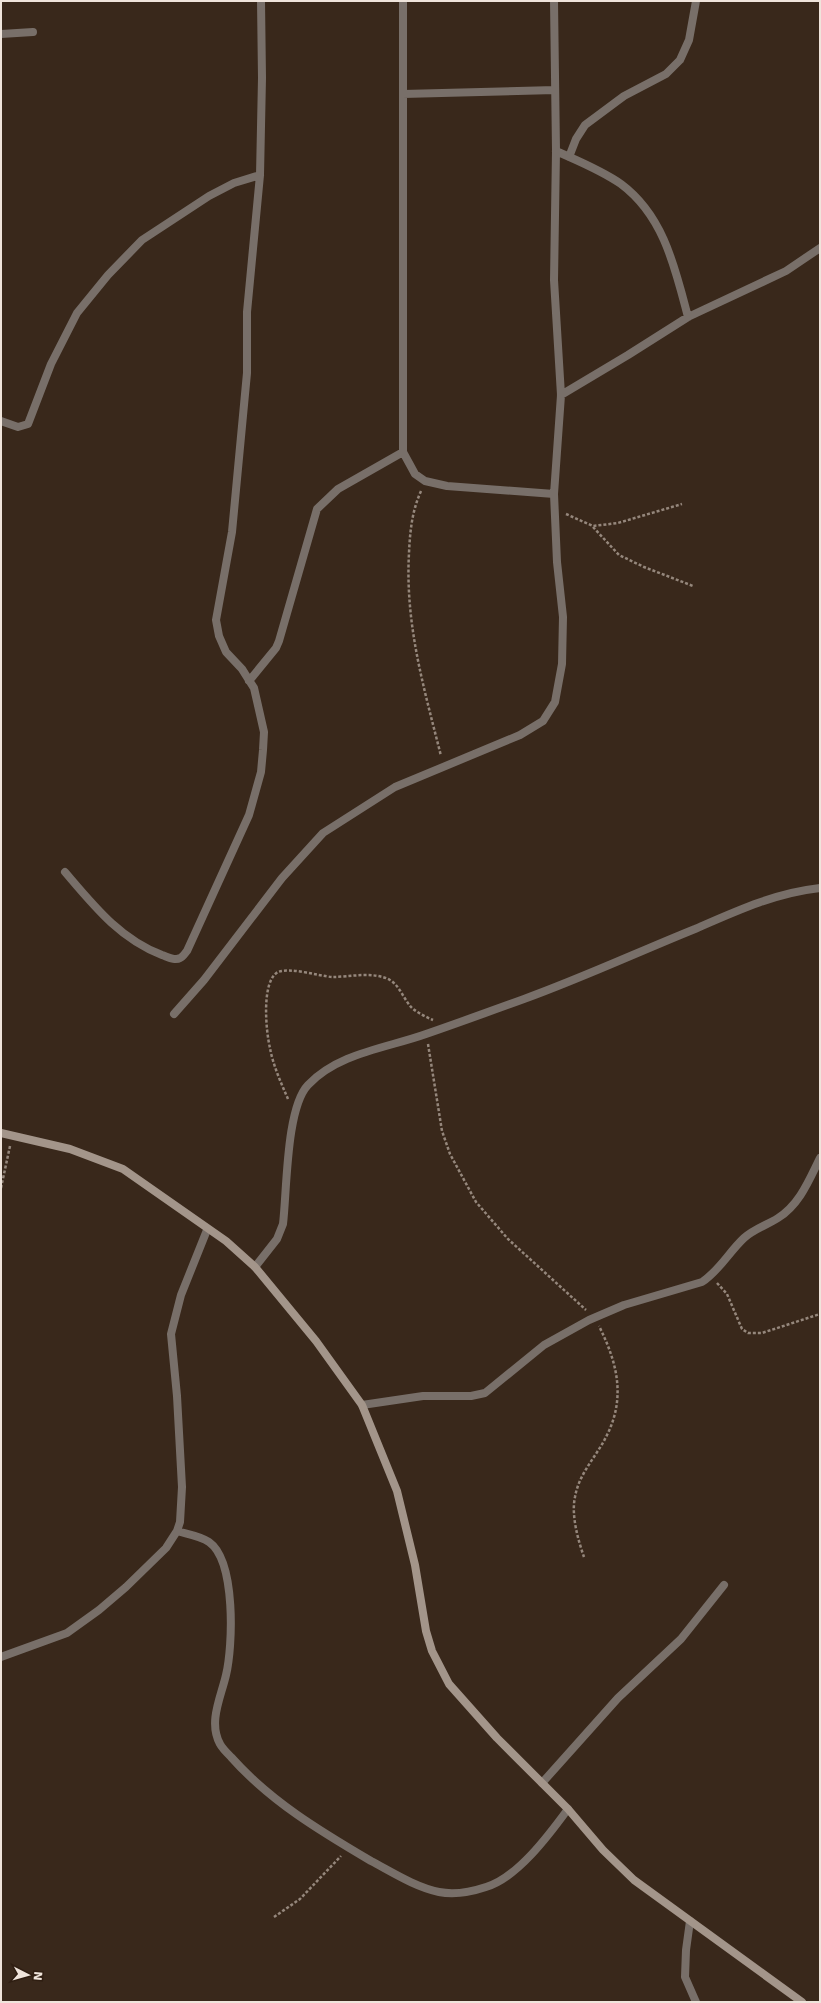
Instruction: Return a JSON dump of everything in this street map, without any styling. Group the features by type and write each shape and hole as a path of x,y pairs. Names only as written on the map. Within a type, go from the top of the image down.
{"street":[{"path":"65,872 111,925 138,944 173,959 180,958 187,952 249,815 262,772 264,732 254,688 242,669 226,652 219,636 216,620 232,532 247,373 247,312 260,175 262,78 261,1"},
{"path":"403,1 403,452 415,474 425,481 447,486 554,494"},
{"path":"174,1014 204,980 282,878 323,833 395,787 520,735 543,721 555,702 562,664 563,617 557,562 554,494 561,395 554,280 556,151 554,1"},
{"path":"569,157 576,139 585,125 624,96 666,74 680,60 689,40 696,1"},
{"path":"1,34 33,32"},
{"path":"403,94 555,90"},
{"path":"556,151 600,172 620,184 638,198 656,224 670,251 688,316"},
{"path":"1,422 18,427 28,424 51,364 77,313 108,274 142,240 209,196 234,183 260,175"},
{"path":"561,395 628,355 688,316 786,271 820,248"},
{"path":"249,681 276,648 279,641 318,509 338,489 403,452"},
{"path":"255,1267 276,1239 283,1224 294,1116 307,1086 329,1070 368,1051 449,1026 587,974 735,911 785,894 820,888"},
{"path":"1,1133 70,1149 123,1169 207,1230 243,1254 255,1267 316,1342 362,1405 397,1491 415,1565 426,1631 438,1664 449,1684 462,1700 568,1810 603,1850 634,1880 802,2002"},
{"path":"362,1405 423,1396 471,1396 485,1393 544,1345 594,1317 624,1305 702,1282 710,1277 744,1239 779,1217 796,1202 801,1196 820,1158"},
{"path":"1,1657 67,1633 99,1610 126,1587 166,1548 177,1531 180,1522 182,1487 177,1396 171,1334 181,1295 207,1230"},
{"path":"177,1531 208,1541 213,1545 219,1554 226,1577 232,1638 229,1662 216,1710 215,1723 220,1744 250,1778 282,1806 400,1877 438,1892 462,1892 487,1887 514,1870 543,1842 568,1810"},
{"path":"542,1783 618,1698 681,1639 724,1585"},
{"path":"690,1921 686,1950 686,1977 696,2002"}],"path":[{"path":"425,481 412,516 407,585 414,641 443,766"},
{"path":"555,508 574,519 593,526 618,523 682,504"},
{"path":"593,526 619,555 644,567 693,586"},
{"path":"294,1116 272,1055 267,1028 269,984 272,977 279,972 294,972 332,977 374,976 385,978 390,980 412,1008 436,1022 449,1026"},
{"path":"426,1034 442,1131 450,1154 476,1202 508,1239 594,1317 607,1343 615,1366 618,1390 616,1408 607,1434 578,1483 574,1498 575,1521 584,1557"},
{"path":"1,1188 11,1135"},
{"path":"710,1277 727,1294 742,1329 748,1333 762,1333 820,1314"},
{"path":"274,1917 300,1899 325,1874 336,1860 351,1848"}]}
